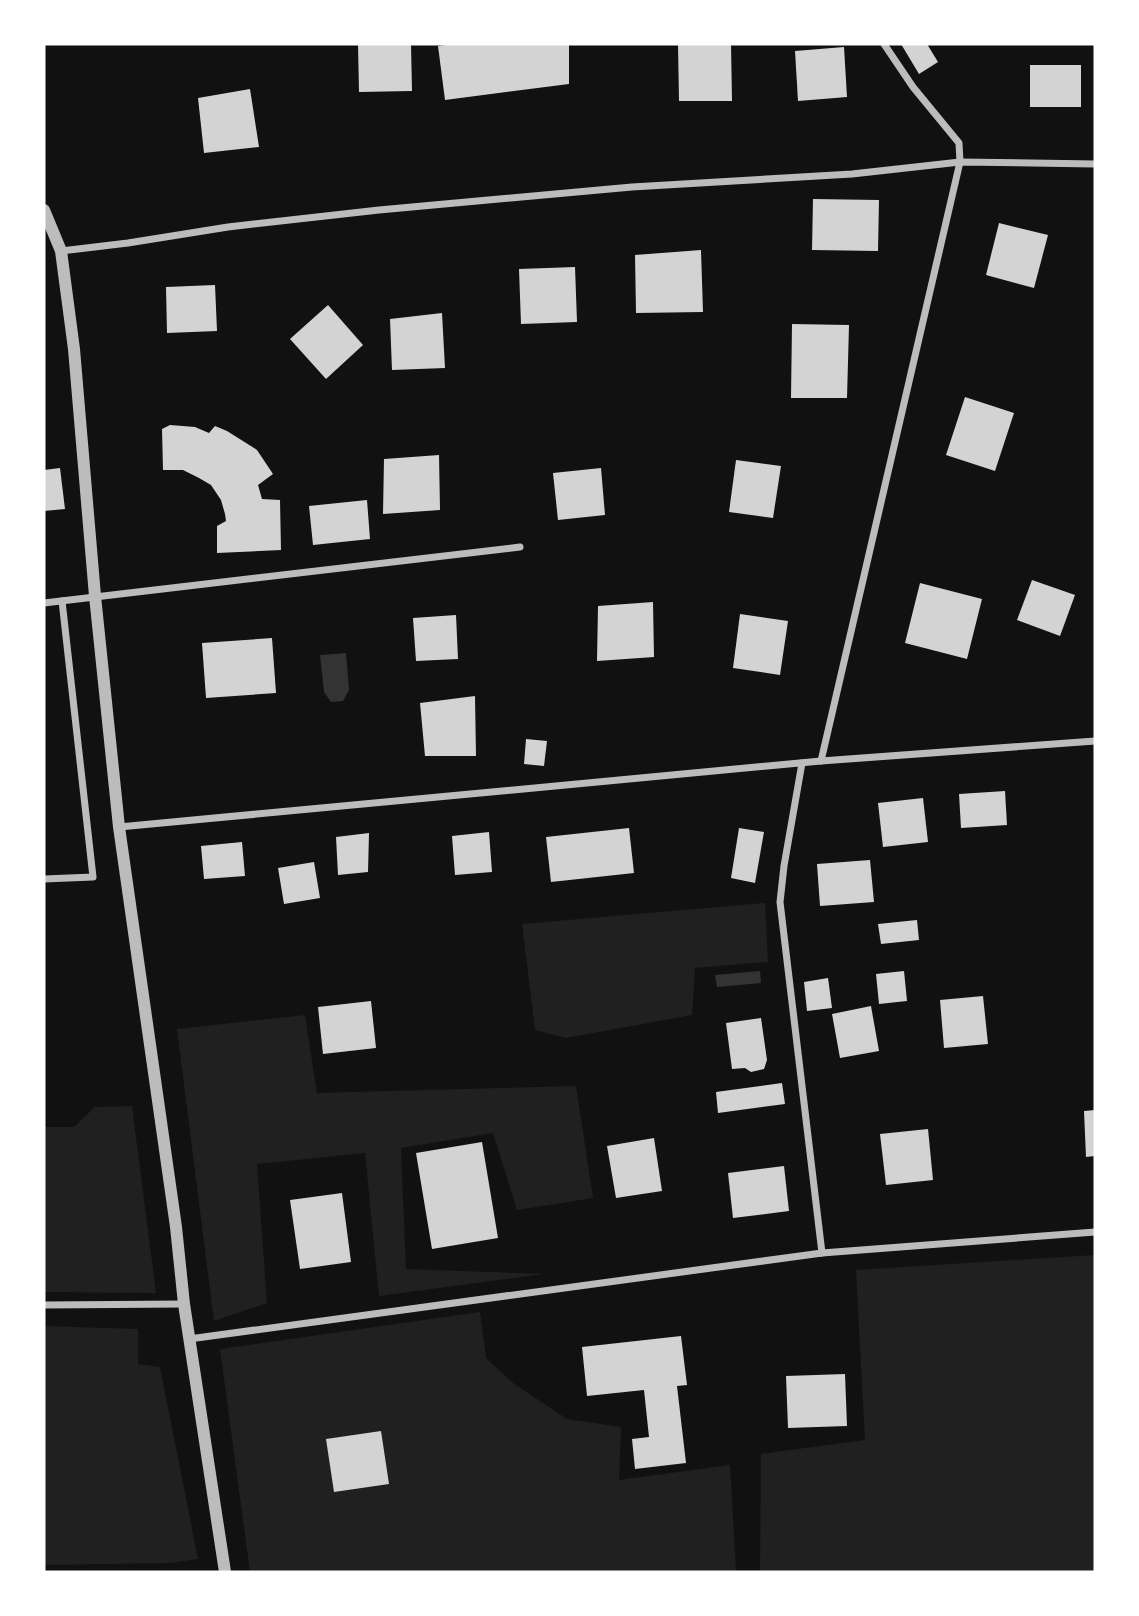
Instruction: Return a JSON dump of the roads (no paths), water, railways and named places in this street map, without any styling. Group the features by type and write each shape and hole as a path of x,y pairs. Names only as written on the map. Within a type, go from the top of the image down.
{"street":[{"path":"821,761 960,162 959,143 913,87 884,44"},
{"path":"61,251 228,227 379,210 632,187 852,174 960,162 1095,164"},
{"path":"44,210 61,251 74,349 95,596 119,827 176,1227 184,1304 225,1572"},
{"path":"44,603 520,547"},
{"path":"44,879 93,877 62,601"},
{"path":"119,827 821,761 1095,741"},
{"path":"802,763 780,902 821,1253"},
{"path":"190,1339 821,1253 1095,1232"},
{"path":"44,1305 184,1304"}]}
